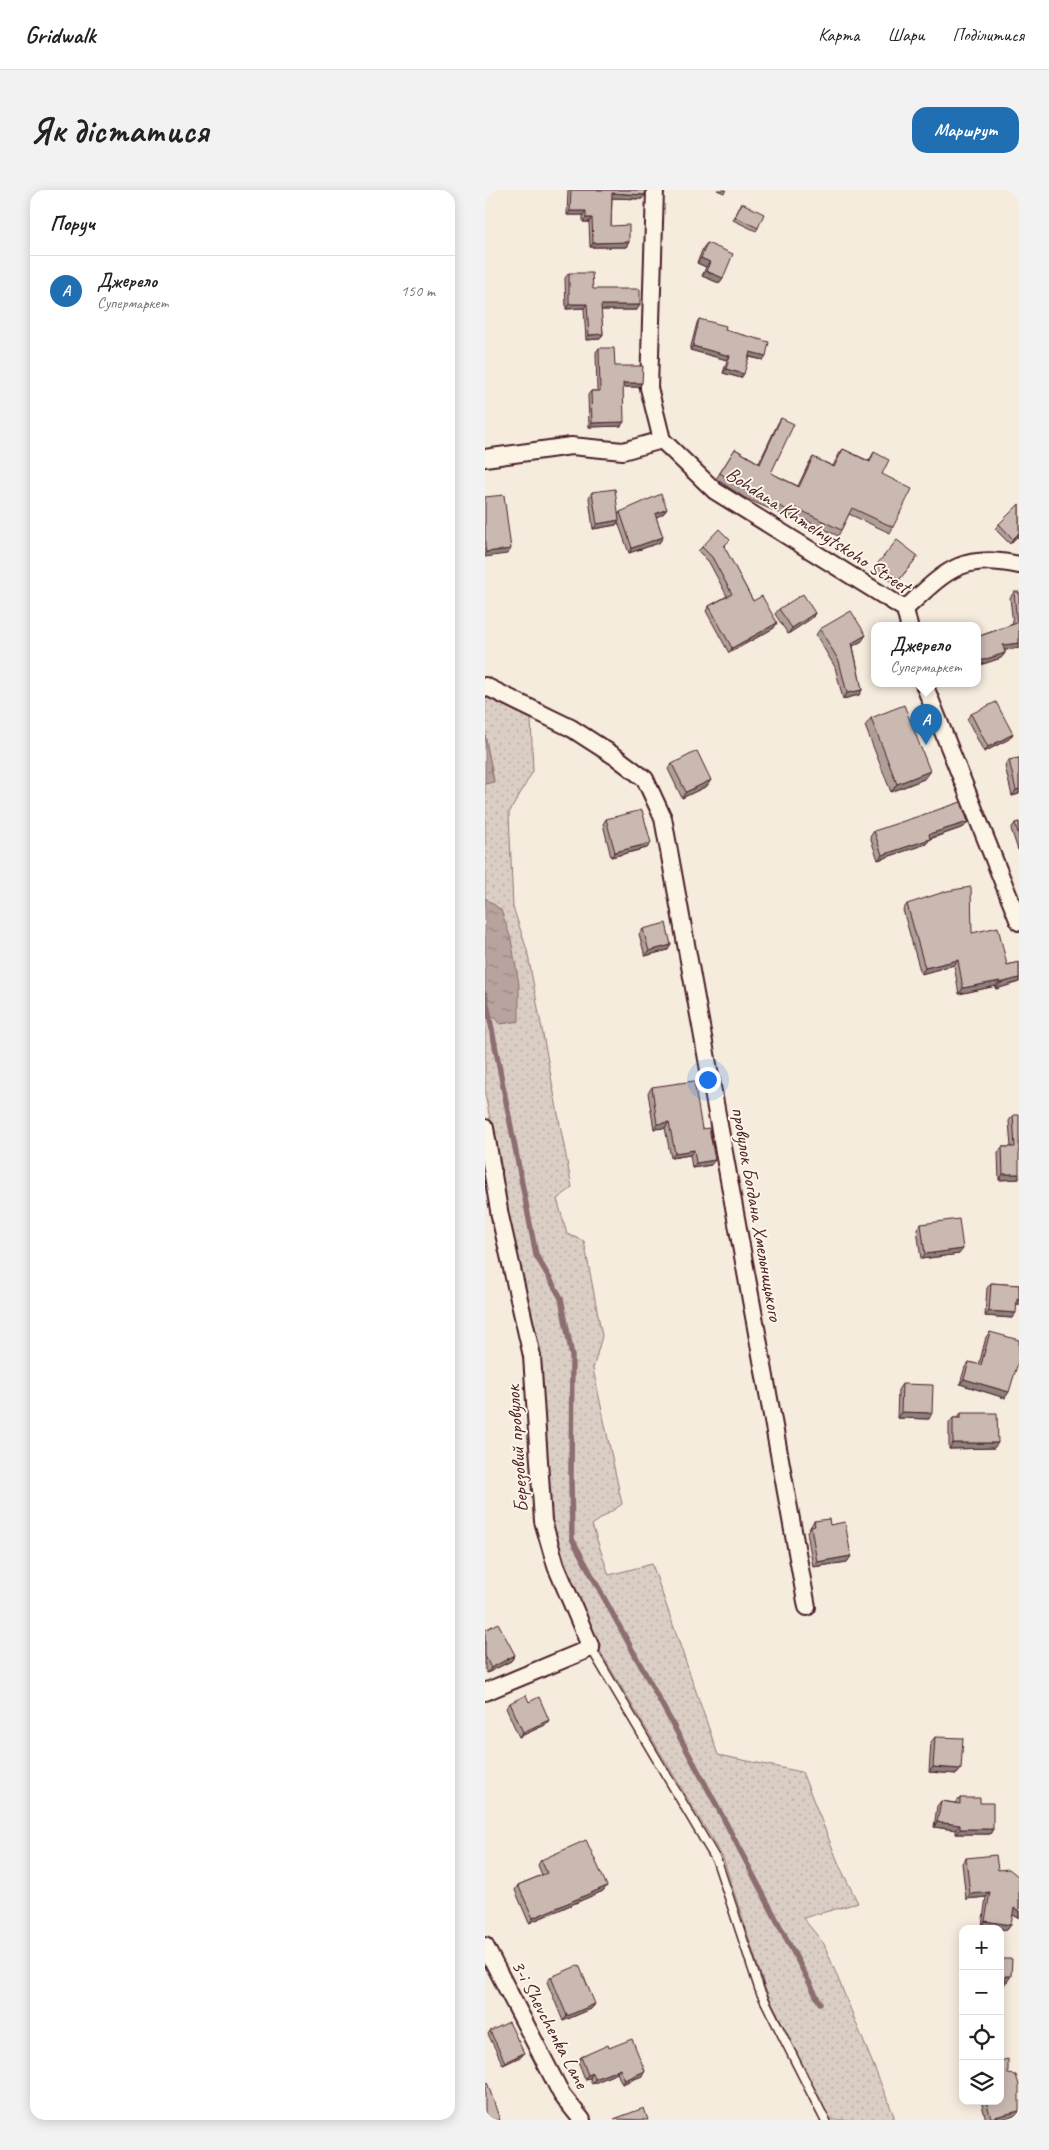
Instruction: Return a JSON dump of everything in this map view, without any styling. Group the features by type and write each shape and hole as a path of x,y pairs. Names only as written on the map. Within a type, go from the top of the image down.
{"street":[{"path":"485,458 571,446 623,452 662,440 649,388 655,190"},
{"name":"Bohdana Khmelnytskoho Street","path":"662,440 715,491 905,609 908,622"},
{"path":"905,609 943,574 960,565 978,560 999,560 1019,564"},
{"name":"провулок Богдана Хмельницького","path":"485,686 571,728 616,757 645,779 663,818 807,1607"},
{"path":"925,687 1019,922"},
{"name":"Березовий провулок","path":"485,1128 500,1216 532,1356 543,1521 556,1566 591,1648"},
{"path":"485,1692 591,1648"},
{"name":"3-i Shevchenka Lane","path":"485,1946 562,2095 582,2120"}],"lane":[{"path":"591,1648 717,1861 760,1991 825,2120"}],"shaded area":[{"path":"485,697 531,719 533,771 509,813 513,907 527,950 572,1188 557,1199 567,1234 584,1241 602,1336 593,1369 622,1504 592,1525 609,1575 652,1564 718,1755 802,1772 840,1867 858,1903 803,1918 824,1944 894,2120 829,2120 765,1988 723,1858 597,1646 560,1564 548,1521 537,1355 485,1094 485,1008 500,1024 519,1021 501,910 485,898 485,784 494,781 485,735"}],"water":[{"path":"485,735 494,782 485,784"},
{"path":"485,898 501,910 511,939 519,984 519,1021 500,1024 485,1008"}],"building":[{"path":"571,190 645,190 645,195 612,193 611,226 629,225 629,242 593,243 592,218 586,218 586,211 570,211"},
{"path":"742,203 764,214 758,228 735,217"},
{"path":"707,243 733,254 723,278 706,271 710,262 701,258"},
{"path":"569,273 592,273 593,289 640,289 640,305 601,305 603,334 589,335 587,304 569,304"},
{"path":"699,319 726,326 725,330 769,342 766,356 750,352 744,374 726,369 730,356 693,346"},
{"path":"599,348 614,348 615,366 643,366 642,383 623,383 624,422 592,423 591,391 600,391"},
{"path":"781,418 794,424 771,473 799,487 813,457 834,467 843,449 870,462 874,452 889,460 882,474 912,489 893,527 852,508 841,530 796,508 794,513 749,492 720,473 735,449 760,464"},
{"path":"615,489 619,520 597,524 592,492"},
{"path":"661,494 667,509 655,514 663,537 632,548 620,512"},
{"path":"504,495 511,549 486,552 485,497"},
{"path":"1019,504 1019,533 1013,539 999,524"},
{"path":"719,529 730,540 724,546 753,601 762,596 777,623 732,648 709,606 732,594 712,557 702,547"},
{"path":"897,540 918,556 899,580 878,563"},
{"path":"1014,592 1019,592 1019,643 1003,645 1005,653 981,661 981,636 1017,623"},
{"path":"803,594 815,613 792,628 779,609"},
{"path":"851,611 866,635 852,643 862,690 847,693 839,661 820,629"},
{"path":"996,702 1013,734 988,747 971,714"},
{"path":"904,705 930,771 897,784 871,718"},
{"path":"697,751 711,780 686,792 672,764"},
{"path":"1019,758 1019,789 1016,790 1009,760"},
{"path":"961,802 968,822 929,834 930,839 882,855 874,831"},
{"path":"642,810 651,843 615,852 606,819"},
{"path":"1019,822 1019,836 1015,823"},
{"path":"971,887 972,933 998,927 1007,965 1019,962 1019,978 1000,983 1000,981 963,988 958,960 925,968 907,904 947,891"},
{"path":"666,923 671,945 649,951 643,929"},
{"path":"694,1081 702,1129 709,1128 715,1160 696,1163 694,1150 675,1153 669,1122 657,1124 652,1087"},
{"path":"1013,1115 1019,1115 1019,1174 1003,1174 1002,1147 1015,1147"},
{"path":"959,1219 963,1249 925,1254 921,1224"},
{"path":"991,1283 1019,1285 1019,1300 1017,1299 1016,1313 989,1311"},
{"path":"990,1332 1019,1340 1019,1359 1009,1392 964,1379 969,1362 981,1365"},
{"path":"902,1384 933,1385 932,1413 901,1412"},
{"path":"961,1413 997,1413 998,1443 953,1443 953,1418 961,1418"},
{"path":"829,1519 830,1525 845,1522 851,1556 817,1562 811,1527 815,1526 814,1521"},
{"path":"498,1623 515,1655 491,1668 485,1656 485,1630"},
{"path":"526,1695 529,1702 539,1697 549,1720 523,1732 510,1703"},
{"path":"935,1737 963,1738 961,1769 933,1767"},
{"path":"960,1798 980,1798 980,1803 993,1803 993,1829 960,1829 960,1825 937,1822 941,1801 960,1804"},
{"path":"586,1840 607,1886 533,1918 518,1885 547,1873 541,1860"},
{"path":"996,1855 998,1870 1009,1869 1019,1877 1019,1911 1014,1908 1011,1925 985,1921 990,1892 970,1894 966,1858"},
{"path":"1004,1959 1012,1959 1011,1976 1005,1976 1005,1984"},
{"path":"579,1965 595,2004 567,2016 551,1977"},
{"path":"509,2022 524,2053 505,2062 490,2031"},
{"path":"632,2039 645,2071 625,2080 620,2069 595,2079 593,2073 588,2075 581,2057 608,2045 609,2048"},
{"path":"1008,2059 1008,2074 1016,2075 1019,2085 1019,2111 991,2118 987,2105 1004,2105 1004,2060"},
{"path":"487,2082 500,2120 485,2120 485,2083"},
{"path":"644,2108 648,2120 614,2119"}],"waterway":[{"path":"485,994 536,1255 561,1298 572,1356 572,1539 716,1804 820,2003"}],"place":[{"name":"Джерело","path":"926,745"}]}
